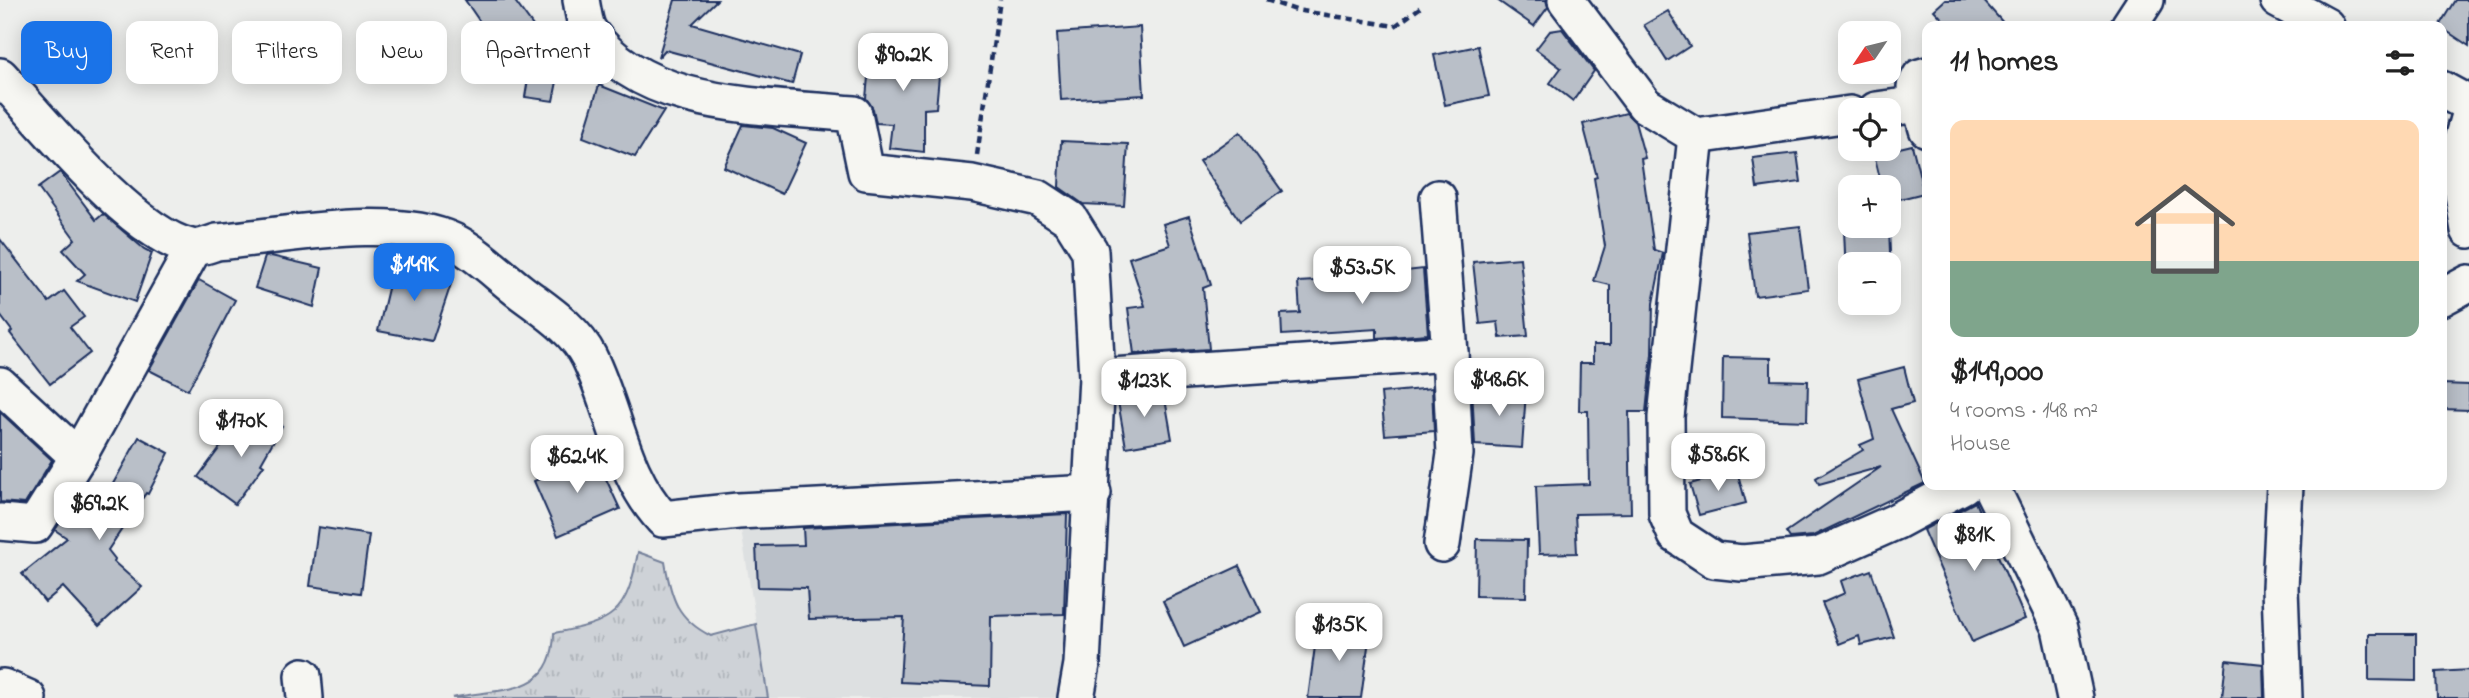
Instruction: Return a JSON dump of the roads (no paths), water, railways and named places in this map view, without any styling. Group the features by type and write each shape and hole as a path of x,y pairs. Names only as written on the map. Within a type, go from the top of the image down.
{"street":[{"path":"581,0 587,29 625,69 683,96 854,114 866,172 972,183 1038,198 1070,219 1090,251 1097,377 1083,664 1076,698"},
{"path":"1566,0 1645,105 1696,136 1838,116"},
{"path":"2132,21 2146,0"},
{"path":"2278,0 2317,21"},
{"path":"0,76 115,198 163,236 194,248 217,242 396,226 454,241 563,324 588,354 605,393 623,453 645,499 663,519 738,511 1093,493"},
{"path":"2447,92 2469,104"},
{"path":"1901,106 1922,103"},
{"path":"2469,115 2457,158 2469,230"},
{"path":"1696,136 1666,418 1667,514 1676,535 1714,560 1742,563 1818,556 1895,522 1955,490"},
{"path":"1438,198 1455,454 1442,544"},
{"path":"0,522 35,525 78,457 194,248"},
{"path":"2447,295 2469,283"},
{"path":"1097,377 1450,354"},
{"path":"0,385 78,457"},
{"path":"1992,490 2060,628 2075,698"},
{"path":"2284,698 2280,588 2285,490"}]}
